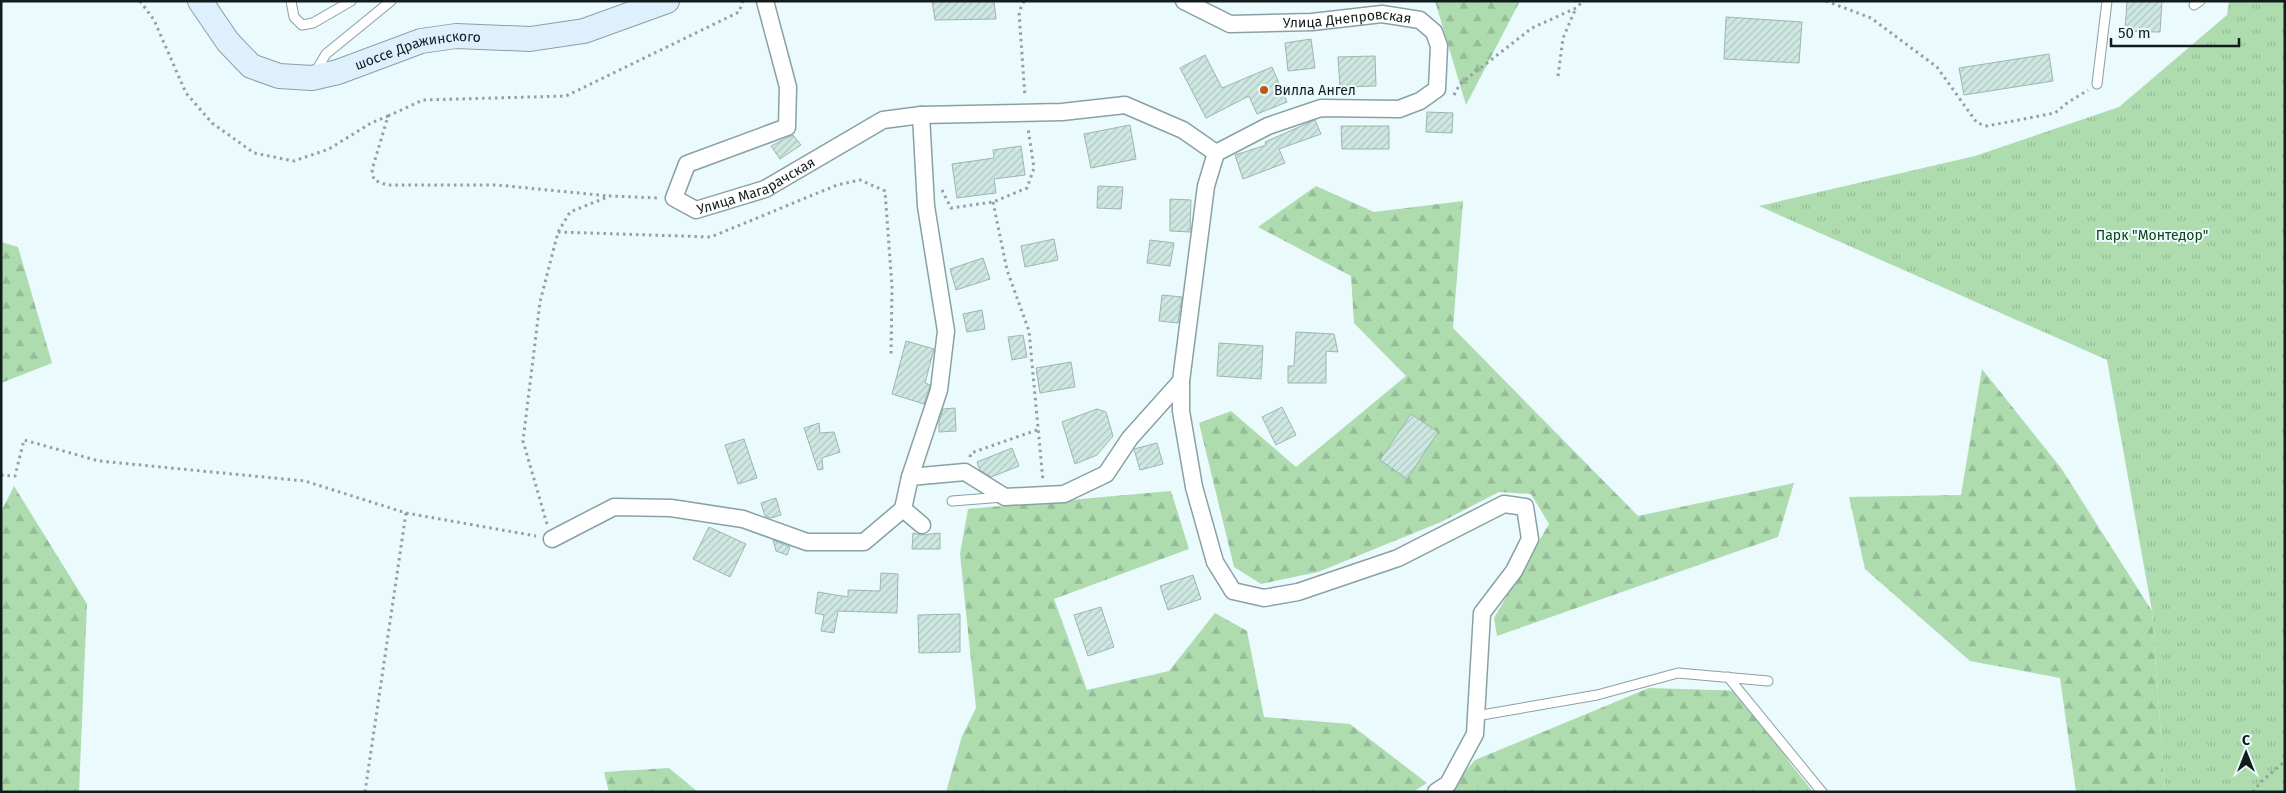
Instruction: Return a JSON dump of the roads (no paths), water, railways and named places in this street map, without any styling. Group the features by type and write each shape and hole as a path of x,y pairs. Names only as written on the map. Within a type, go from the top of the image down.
{"main road":[{"name":"шоссе Дражинского","path":"200,1 228,42 251,66 279,76 312,78 338,72 421,41 456,36 530,39 584,31 667,1"}],"street":[{"name":"Улица Магарачская","path":"765,1 788,87 787,127 688,164 674,198 696,210 765,189 883,120 922,115 1062,112 1125,104 1183,130 1216,153"},
{"name":"Улица Днепровская","path":"1184,1 1230,24 1312,22 1382,14 1420,20 1434,32 1439,46 1437,89 1420,101 1399,109 1321,108 1268,126 1216,153"},
{"path":"552,539 614,507 671,508 743,519 807,542 864,542 903,509 910,477 940,390 946,331 926,206 922,115"},
{"path":"1216,153 1206,186 1181,382 1181,411 1194,487 1215,562 1233,591 1264,598 1298,592 1398,558 1504,504 1525,507 1530,538 1514,571 1482,614 1475,734 1448,784 1436,792"},
{"path":"910,477 965,472 1005,497 1064,494 1106,474 1130,438 1181,382"},
{"path":"903,509 922,526"}],"lane":[{"path":"292,1 294,17 302,25 313,23 351,1"},
{"path":"312,78 326,54 391,1"},
{"path":"2097,84 2107,1"},
{"path":"952,502 1005,497"},
{"path":"1476,716 1597,695 1678,673 1768,681"},
{"path":"1728,677 1822,792"}],"place":[{"name":"Вилла Ангел","path":"1264,90"}],"park label":[{"name":"Парк \"Монтедор\"","path":"2152,235"}]}
